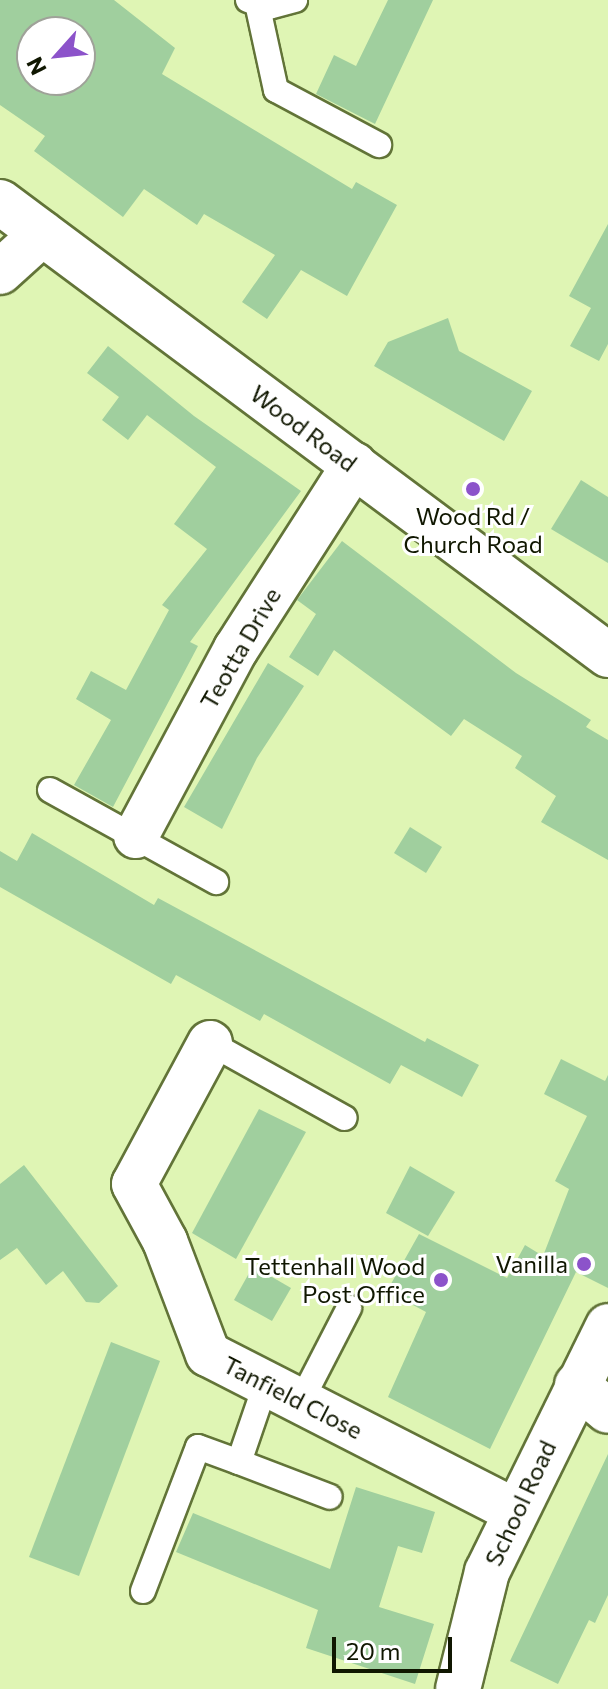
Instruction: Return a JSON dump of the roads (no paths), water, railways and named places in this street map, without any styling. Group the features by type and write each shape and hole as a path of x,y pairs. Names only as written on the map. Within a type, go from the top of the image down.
{"street":[{"name":"Wood Road","path":"0,202 608,655"},
{"path":"0,272 42,234"},
{"name":"Teotta Drive","path":"136,836 236,649 354,465"},
{"name":"Tanfield Close","path":"210,1043 134,1184 165,1241 208,1354 515,1511"},
{"name":"School Road","path":"458,1689 487,1572 515,1511 592,1398 608,1326"}],"lane":[{"path":"253,2 269,7 295,0"},
{"path":"253,2 276,90 379,145"},
{"path":"50,790 216,882"},
{"path":"210,1043 345,1118"},
{"path":"239,1462 283,1392 349,1308"},
{"path":"143,1591 198,1447 330,1497"}],"place":[{"name":"Wood Rd / Church Road","path":"473,489"},
{"name":"Vanilla","path":"584,1264"},
{"name":"Tettenhall Wood Post Office","path":"441,1280"}]}
